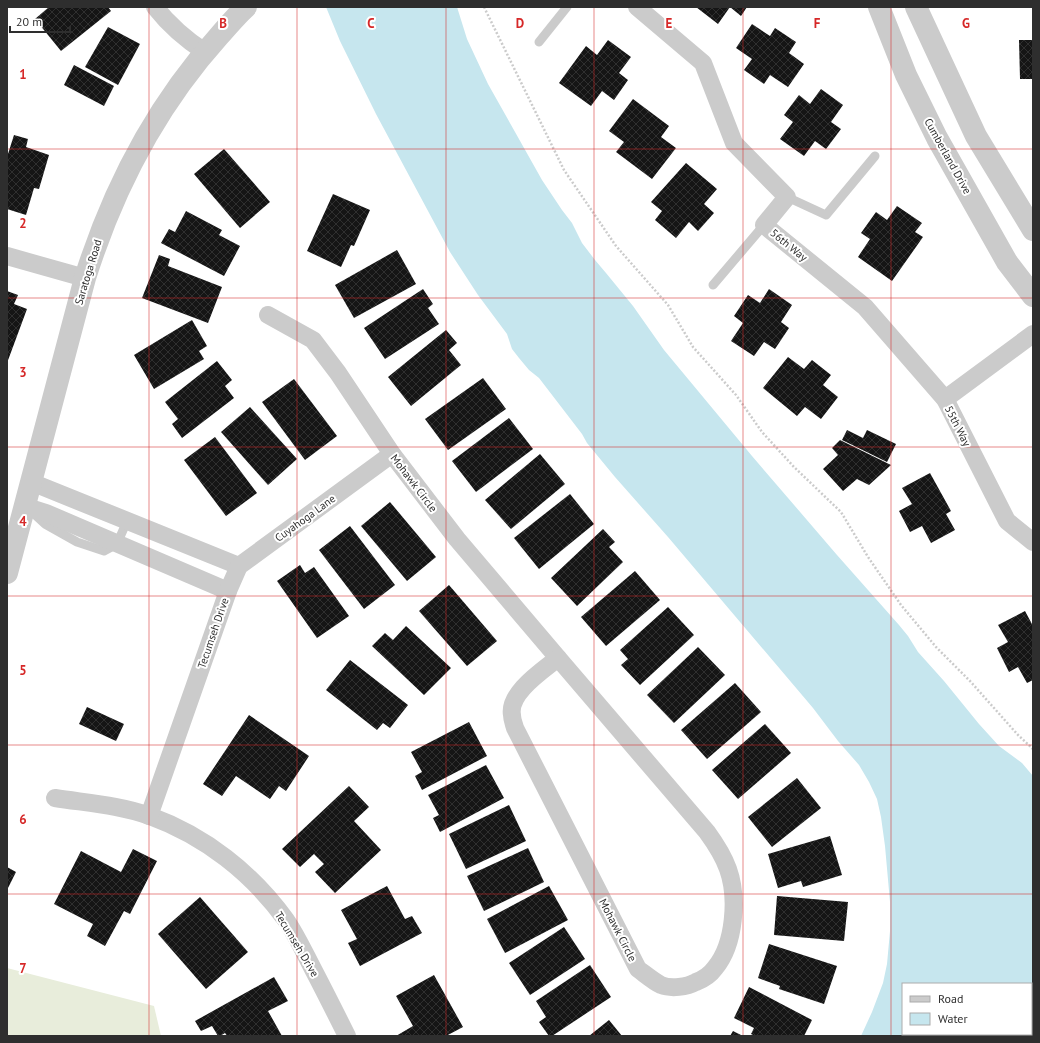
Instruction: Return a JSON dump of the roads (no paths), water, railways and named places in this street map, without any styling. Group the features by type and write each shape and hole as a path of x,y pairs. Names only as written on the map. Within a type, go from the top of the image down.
{"street":[{"path":"155,7 184,38 205,52"},
{"name":"Saratoga Road","path":"7,573 85,278 114,201 138,151 170,99 205,52 246,7"},
{"path":"637,7 703,63 734,143 787,198"},
{"name":"Cumberland Drive","path":"879,7 906,75 937,138 1007,262 1033,296"},
{"path":"916,7 976,136 1033,230"},
{"name":"56th Way","path":"787,198 764,224 865,308 944,399"},
{"path":"7,256 85,278"},
{"name":"Mohawk Circle","path":"268,315 313,340 338,373 392,454 457,539 706,832 715,843 728,869 732,883 734,897 733,919 729,940 724,954 716,967 705,978 692,985 677,988 661,985 638,970 515,728 511,714 514,700 522,689 558,658"},
{"name":"55th Way","path":"1033,334 944,399 1007,521 1033,542"},
{"name":"Cuyahoga Lane","path":"239,566 392,454"},
{"path":"31,482 239,566 228,591"},
{"name":"Tecumseh Drive","path":"24,506 46,513 228,591 149,816"},
{"name":"Tecumseh Drive","path":"55,798 115,807 149,816 179,828 210,846 239,868 264,893 286,921 304,952 347,1036"}],"lane":[{"path":"539,42 567,7"},
{"path":"787,198 826,215 875,156"},
{"path":"713,285 764,224"},
{"path":"117,544 127,521"}],"water":[{"path":"326,7 457,7 467,39 488,84 542,180 572,223 582,243 633,306 664,350 752,456 899,625 918,652 979,724 999,746 1022,763 1033,776 1033,1036 861,1036 883,983 887,964 890,931 890,902 881,817 877,799 869,782 859,765 838,741 813,708 615,477 587,443 582,434 539,378 529,370 512,349 507,334 478,295 450,252 376,114 340,41"}]}
